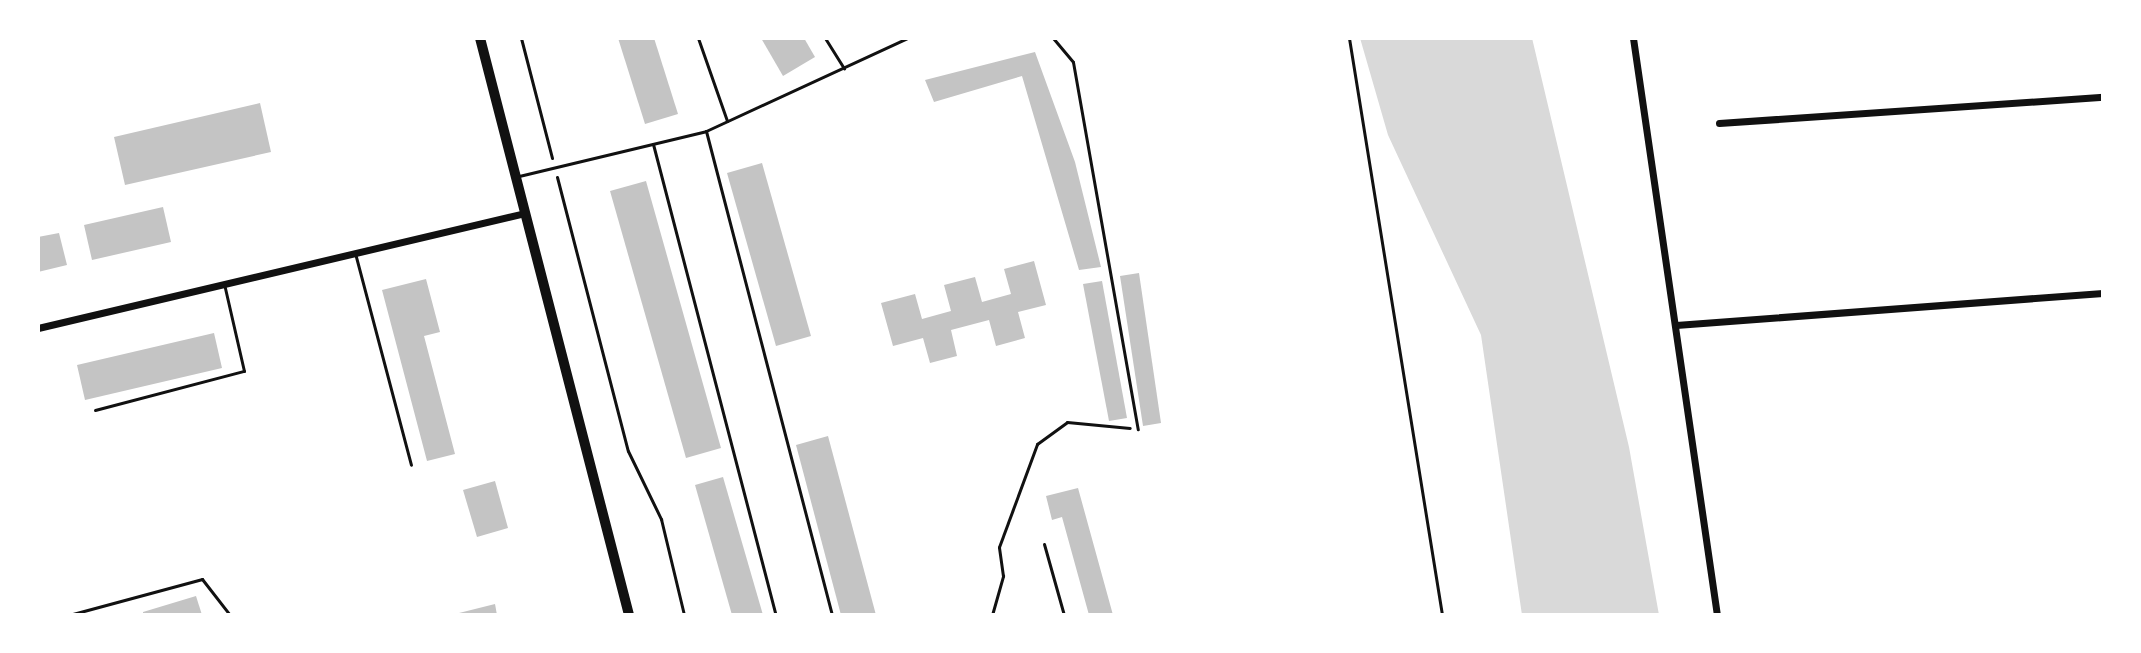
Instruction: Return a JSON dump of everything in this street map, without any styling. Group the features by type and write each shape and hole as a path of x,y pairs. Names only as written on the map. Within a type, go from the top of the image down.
{"main road":[{"path":"480,38 629,615"}],"street":[{"path":"1633,38 1717,615"},
{"path":"1719,123 2103,97"},
{"path":"38,328 525,213"},
{"path":"1676,325 2103,293"}],"lane":[{"path":"698,38 727,121"},
{"path":"825,38 845,70"},
{"path":"516,177 706,131 845,70 907,38"},
{"path":"1053,38 1073,62 1138,429"},
{"path":"706,131 832,615"},
{"path":"653,144 776,615"},
{"path":"355,253 411,465"},
{"path":"95,410 244,371 224,284"},
{"path":"1044,544 1064,615"},
{"path":"69,615 202,579 230,615"}],"path":[{"path":"521,38 628,451 661,519 684,615"},
{"path":"1349,38 1442,615"},
{"path":"992,615 1003,576 999,547 1037,444 1067,422 1138,429"}],"shaded area":[{"path":"1360,38 1532,38 1629,447 1659,615 1522,615 1481,335 1388,135"}],"building":[{"path":"618,38 654,38 678,114 645,124"},
{"path":"761,38 804,38 815,57 783,76"},
{"path":"1035,52 1075,162 1101,267 1079,270 1022,76 934,102 925,80"},
{"path":"260,103 271,152 125,185 114,137"},
{"path":"762,163 811,336 776,346 727,173"},
{"path":"646,181 721,448 686,458 610,191"},
{"path":"163,207 171,242 92,260 84,225"},
{"path":"59,233 67,265 38,272 38,237"},
{"path":"1034,261 1046,305 1018,312 1025,338 996,346 989,320 951,330 957,356 930,363 923,338 893,346 881,303 915,294 922,319 951,311 944,285 975,277 982,302 1011,294 1004,269"},
{"path":"1139,273 1161,423 1143,426 1120,276"},
{"path":"426,279 440,332 424,336 455,454 427,461 382,290"},
{"path":"1102,281 1127,418 1109,421 1083,284"},
{"path":"214,333 222,368 85,400 77,365"},
{"path":"828,436 876,615 841,615 796,445"},
{"path":"723,477 763,615 732,615 695,485"},
{"path":"495,481 508,528 477,537 463,490"},
{"path":"1078,488 1113,615 1089,615 1062,517 1052,520 1046,496"},
{"path":"196,596 202,615 143,615 143,612"},
{"path":"495,604 497,615 455,615 455,614"}]}
